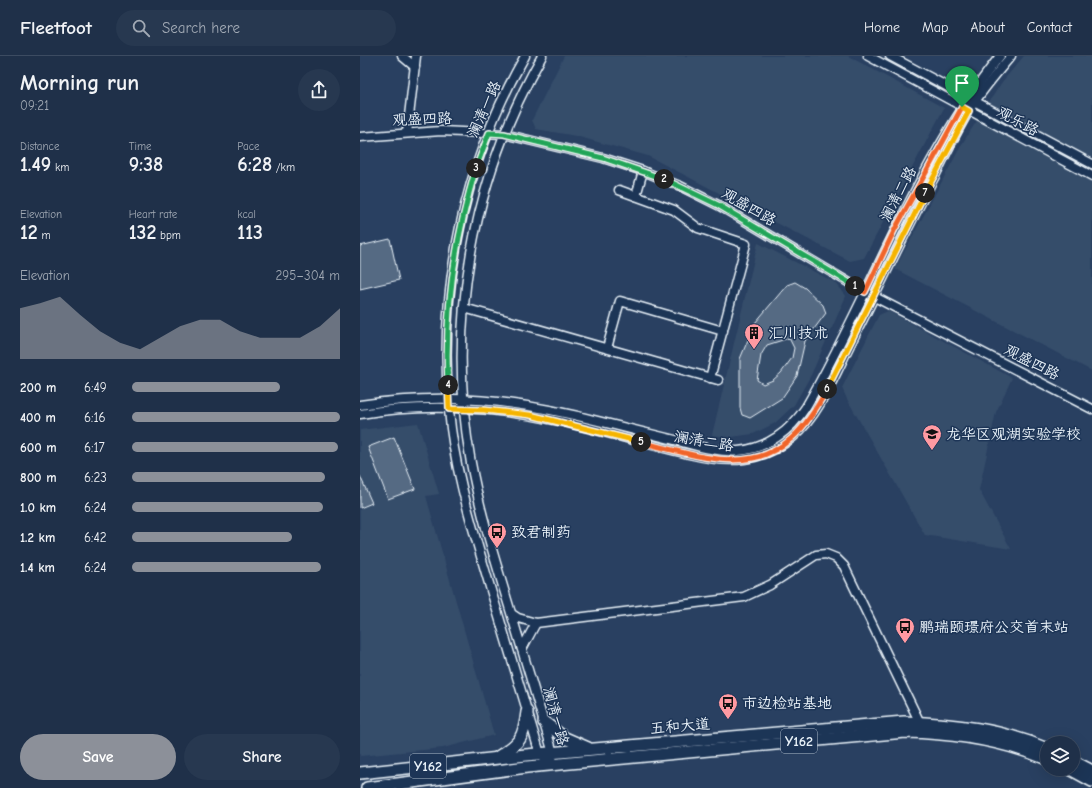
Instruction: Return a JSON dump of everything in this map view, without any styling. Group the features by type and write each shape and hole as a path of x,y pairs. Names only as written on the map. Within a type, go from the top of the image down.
{"main road":[{"path":"496,758 510,750 522,737 527,712"},
{"path":"544,722 565,738 590,749"},
{"name":"五和大道","path":"360,774 496,758 873,724 920,723 963,726 1013,736 1040,746"},
{"name":"五和大道","path":"367,788 549,765 905,732 931,732 998,742 1040,757"},
{"path":"1080,765 1092,771"},
{"path":"1080,774 1092,781"}],"street":[{"path":"402,56 415,67"},
{"path":"406,133 416,56"},
{"name":"澜清一路","path":"525,56 501,103 479,156 459,230 453,269 447,333 449,409 467,508 540,754 549,765 554,753 512,614 477,491 471,462 464,399 462,341 467,271 474,233 494,161 514,109 542,56"},
{"name":"观乐路","path":"868,56 1092,176"},
{"name":"观乐路","path":"890,56 1092,164"},
{"name":"澜清二路","path":"360,405 412,399 464,399 509,402 554,410 720,450 739,451 752,448 780,434 801,415 812,397 895,229 965,109 1000,56"},
{"name":"澜清二路","path":"971,100 1011,56"},
{"name":"澜清二路","path":"360,414 412,409 465,409 508,412 559,421 719,460 740,461 759,457 786,443 809,421 874,296 965,109"},
{"name":"观盛四路","path":"360,137 440,131 504,134 603,158 643,171 680,186 718,205 865,292 1092,409"},
{"path":"636,196 643,171"},
{"path":"464,308 714,379 723,331 746,244 698,228 674,210 619,190"},
{"path":"607,348 620,301 723,331"},
{"path":"512,614 518,618 536,623 744,597 770,585 816,555 826,554 836,558 844,566 920,723"},
{"path":"522,649 536,623"}],"shaded area":[{"path":"564,56 848,56 944,108 864,258 850,261 648,156 576,136 536,129 532,120"},
{"path":"1024,56 1092,56 1092,371 895,269 962,144 1002,82"},
{"path":"758,243 836,283 846,296 811,375 794,405 775,423 753,434 731,437 712,435"},
{"name":"龙华区观湖实验学校","path":"888,311 1012,378 996,412 979,490 1011,549 925,535 847,399 842,388 879,315"},
{"path":"418,423 439,494 426,496 494,735 443,748 360,756 360,430"}],"building":[{"path":"390,239 399,280 360,289 360,246"},
{"name":"汇川技术","path":"795,282 805,288 823,305 826,313 805,341 797,376 782,398 750,418 742,415 740,408 740,359 755,323 787,285","holes":["789,338 794,348 792,358 781,373 773,380 763,384 757,380 761,355 767,345"]},
{"path":"394,437 415,489 388,499 368,447"},
{"path":"360,476 372,503 360,508"}],"place":[{"name":"汇川技术","path":"754,350"},
{"name":"龙华区观湖实验学校","path":"932,451"},
{"name":"致君制药","path":"497,549"},
{"name":"鹏瑞颐璟府公交首末站","path":"905,644"},
{"name":"市边检站基地","path":"728,720"}],"route":[{"path":"962,107 969,111 904,234 815,412 794,437 777,449 759,457 740,461 719,460 530,415 484,410 449,409 447,333 453,269 459,230 468,193 479,156 489,133 504,134 603,158 643,171 680,186 718,205 865,292 895,229 962,107"}]}
